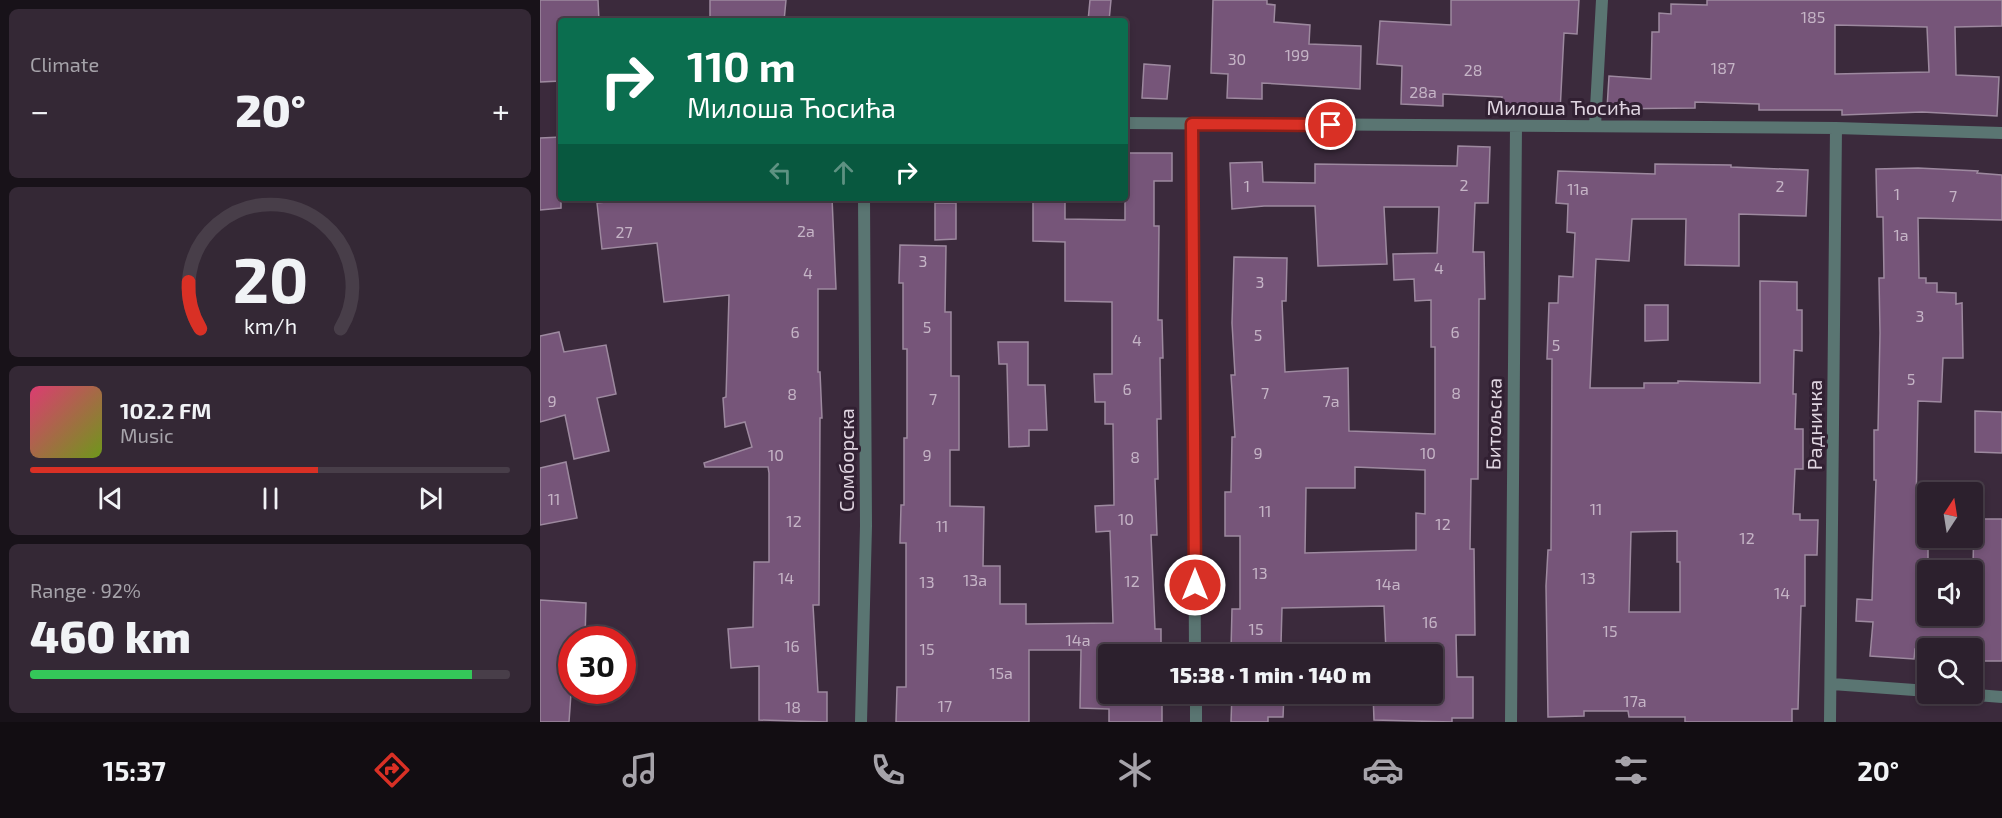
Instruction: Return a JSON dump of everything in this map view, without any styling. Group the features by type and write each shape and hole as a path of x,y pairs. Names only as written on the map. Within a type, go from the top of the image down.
{"street":[{"path":"1595,126 1602,0"},
{"name":"Милоша Ћосића","path":"1128,123 1836,128 2002,133"},
{"path":"1192,124 1195,644"},
{"name":"Битољска","path":"1511,722 1516,126"},
{"name":"Радничка","path":"1830,722 1836,128"},
{"name":"Сомборска","path":"861,722 866,526 864,201"},
{"path":"1832,684 1917,690"},
{"path":"1983,696 2002,697"},
{"path":"1196,704 1196,722"}],"building":[{"path":"540,0 598,0 599,18 558,18 558,81 540,82"},
{"path":"710,0 786,0 784,18 710,18"},
{"path":"1090,0 1111,0 1109,18 1088,18"},
{"path":"1213,0 1267,0 1267,4 1275,5 1274,22 1310,25 1309,44 1361,46 1360,89 1262,83 1262,99 1227,98 1228,74 1211,73"},
{"path":"1451,0 1579,0 1577,34 1564,33 1560,112 1501,109 1502,97 1443,94 1443,106 1401,104 1402,66 1377,64 1380,21 1451,25"},
{"path":"1707,0 2002,0 2002,26 1955,27 1956,75 1999,77 1997,116 1922,112 1842,115 1842,110 1759,110 1759,104 1695,102 1695,108 1607,109 1609,76 1651,79 1652,32 1659,32 1659,13 1671,14 1671,4 1707,5","holes":["1835,25 1927,27 1929,72 1835,74"]},
{"path":"1144,64 1170,66 1167,99 1142,98"},
{"path":"558,137 558,201 561,201 561,208 540,210 540,138"},
{"path":"1458,146 1490,147 1488,203 1475,203 1473,252 1484,252 1485,299 1479,299 1478,479 1471,479 1470,549 1474,549 1475,635 1456,635 1457,677 1473,677 1473,718 1452,718 1452,722 1374,720 1373,704 1443,704 1443,644 1386,644 1384,606 1282,608 1281,644 1231,644 1232,609 1240,609 1240,536 1225,536 1225,492 1231,492 1232,437 1235,437 1231,375 1235,375 1232,323 1234,257 1287,258 1286,301 1282,301 1285,372 1348,368 1349,431 1435,434 1435,347 1431,347 1431,300 1415,301 1414,279 1394,280 1393,254 1437,253 1439,207 1384,207 1387,264 1318,266 1315,206 1264,206 1232,209 1230,163 1262,162 1263,182 1315,183 1315,164 1457,166","holes":["1355,467 1425,470 1425,514 1416,513 1416,550 1305,553 1306,488 1355,488"]},
{"path":"1128,153 1172,153 1172,181 1154,181 1154,226 1159,226 1158,320 1162,320 1163,358 1160,358 1161,419 1157,419 1158,479 1155,479 1157,535 1151,535 1155,629 1161,629 1161,644 1098,644 1098,704 1162,704 1162,722 1109,722 1109,709 1080,708 1081,650 1029,650 1029,722 896,722 897,687 906,687 906,543 900,543 901,505 904,505 904,438 907,438 907,349 903,349 903,283 899,283 900,245 946,246 945,312 951,312 951,376 959,376 959,450 950,450 950,506 984,507 983,566 1000,566 1000,604 1026,604 1026,624 1113,623 1110,531 1096,532 1095,506 1114,505 1113,424 1105,424 1105,402 1095,402 1094,374 1112,374 1112,302 1065,301 1065,242 1033,241 1033,201 1065,201 1065,219 1125,220 1125,201 1128,201"},
{"path":"1655,164 1731,165 1731,167 1808,170 1806,216 1739,214 1739,266 1685,265 1686,219 1632,219 1629,261 1596,259 1590,388 1644,388 1644,383 1678,383 1678,381 1760,383 1760,281 1797,282 1797,310 1802,310 1802,351 1794,350 1793,394 1796,394 1795,429 1803,429 1803,469 1795,469 1793,514 1800,514 1800,520 1818,520 1817,555 1805,555 1805,606 1801,606 1798,709 1792,709 1792,722 1685,722 1685,717 1629,717 1628,711 1584,711 1584,716 1548,717 1546,586 1548,550 1551,550 1552,359 1547,359 1549,303 1558,303 1559,276 1573,277 1575,233 1567,232 1568,204 1556,203 1558,171 1655,174","holes":["1677,531 1677,562 1680,562 1680,612 1629,612 1631,532"]},
{"path":"1918,168 1978,171 1977,173 2002,175 2002,220 1918,218 1919,278 1926,278 1926,283 1937,283 1937,292 1956,293 1956,304 1962,303 1963,358 1943,358 1941,402 1918,401 1916,507 1917,548 1928,548 1928,560 1917,560 1917,626 1983,626 1983,560 1973,560 1973,548 1983,548 1983,519 2002,519 2002,661 1983,661 1983,638 1917,638 1914,659 1870,656 1873,622 1856,621 1857,599 1872,600 1876,480 1874,480 1874,430 1878,430 1879,278 1884,278 1883,217 1877,217 1876,169"},
{"path":"615,201 832,201 836,289 818,289 818,372 820,372 822,418 820,418 819,605 813,605 818,692 827,692 827,722 759,720 759,666 731,668 728,629 753,627 754,562 769,562 769,473 768,467 705,467 704,463 752,447 745,422 725,427 723,398 726,397 729,295 664,302 657,243 602,249 597,203"},
{"path":"935,203 956,203 956,239 935,240"},
{"path":"1645,305 1668,305 1668,340 1645,341"},
{"path":"559,332 564,352 606,345 616,394 597,398 609,451 574,459 565,415 540,422 540,336"},
{"path":"998,342 1028,342 1028,385 1045,385 1047,430 1029,430 1029,446 1009,447 1007,364 999,364"},
{"path":"1975,411 2002,412 2002,453 1975,452"},
{"path":"566,462 577,518 540,525 540,468"},
{"path":"540,600 586,603 585,626 558,626 558,704 570,704 569,722 540,722"},
{"path":"1232,704 1284,704 1283,717 1268,717 1268,722 1231,722"}],"route":[{"path":"1195,585 1192,124 1331,125"}]}
